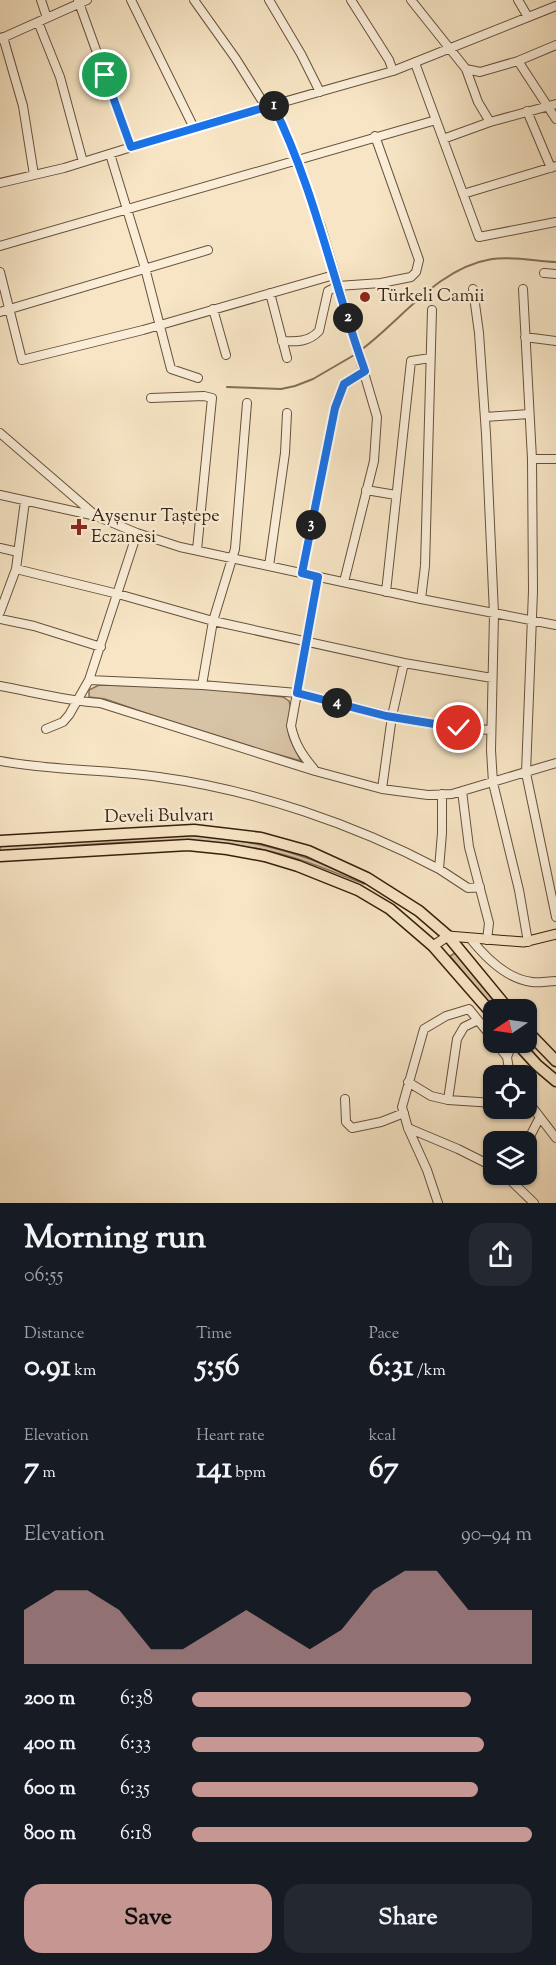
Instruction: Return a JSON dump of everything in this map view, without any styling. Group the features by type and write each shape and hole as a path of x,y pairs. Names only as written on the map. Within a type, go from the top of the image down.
{"highway":[{"name":"Develi Bulvarı","path":"0,841 179,830 208,831 261,838 308,851 367,878 419,911 448,936 500,999"},
{"name":"Develi Bulvarı","path":"0,856 178,845 227,849 265,856 318,873 358,890 390,909 433,946 483,1003"},
{"path":"537,1041 556,1061"},
{"path":"525,1053 556,1081"}],"main road":[{"path":"433,946 448,936 528,942 556,934"}],"street":[{"path":"41,0 47,18"},
{"path":"131,0 194,128"},
{"path":"194,0 270,106 287,134 321,227 377,417 374,461 344,582"},
{"path":"269,0 301,54 320,92"},
{"path":"351,0 389,60 393,71"},
{"path":"518,0 528,17"},
{"path":"34,175 23,106 2,38 81,1 131,147"},
{"path":"415,1 466,69 478,102 490,122"},
{"path":"0,183 82,162 393,71 556,6"},
{"path":"38,22 60,77 82,162"},
{"path":"466,69 480,72 518,61 556,45"},
{"path":"518,61 556,119"},
{"path":"415,63 479,237 556,222"},
{"path":"443,139 490,122 556,104"},
{"path":"463,194 554,167 527,111"},
{"path":"0,246 436,120"},
{"path":"282,341 294,342 315,335 319,331 328,291 338,286 381,283 411,277 416,272 419,260 375,136"},
{"path":"110,154 145,268 171,369 198,378"},
{"path":"0,312 208,250"},
{"path":"0,272 22,360 143,330 334,275"},
{"path":"544,273 556,274"},
{"path":"473,289 479,333 485,417 494,614 491,730 493,783 519,890 528,942"},
{"path":"523,289 532,459 532,621 525,773 556,917"},
{"path":"270,293 286,358"},
{"path":"213,309 226,355"},
{"path":"421,599 425,566 432,310"},
{"path":"525,337 556,341"},
{"path":"386,592 411,361 430,358"},
{"path":"302,573 335,408 344,384 365,371"},
{"path":"151,398 204,396 212,398 197,550"},
{"path":"202,685 213,621 235,549 248,403"},
{"path":"269,566 285,453 287,413"},
{"path":"485,417 530,414"},
{"path":"0,433 96,516"},
{"path":"532,459 556,459"},
{"path":"366,490 396,495"},
{"path":"0,495 96,516 137,533 197,550 386,592 556,625"},
{"path":"0,612 16,569 25,501"},
{"path":"46,729 63,722 89,680 137,533"},
{"path":"0,548 18,552"},
{"path":"16,569 118,594 213,621 404,663 492,678"},
{"path":"315,771 300,753 291,726 318,577"},
{"path":"0,619 34,626 101,646"},
{"path":"382,789 392,716 404,663"},
{"path":"89,680 202,685 297,693 392,716 459,728 491,730"},
{"path":"0,686 77,702 100,703 315,771 382,789 428,795 442,794 493,783 556,763"},
{"path":"0,761 156,776 243,794 349,828 404,851 439,869 468,888 480,887"},
{"path":"462,791 469,847 489,923 487,940"},
{"path":"439,869 442,794"},
{"path":"470,938 486,958 511,975 531,982 556,981"},
{"path":"438,1203 402,1107 408,1082 424,1029 446,1016 469,1009 483,1027"},
{"path":"448,1100 457,1039 464,1027 478,1020"},
{"path":"504,1053 508,1065"},
{"path":"507,1057 509,1053"},
{"path":"408,1082 431,1096 448,1100 483,1102"},
{"path":"345,1099 346,1122 352,1128 381,1122 404,1113"},
{"path":"537,1113 556,1138"},
{"path":"533,1131 540,1117"},
{"path":"408,1128 483,1162"},
{"path":"517,1185 534,1203"}],"shaded area":[{"path":"99,685 195,687 283,697 289,701 288,730 301,761 215,737 105,699 89,697 89,690"},
{"path":"181,835 229,839 276,848 321,863 365,883 281,854 236,845 202,842 135,842 0,851 0,846"},
{"path":"455,953 493,999 486,999 450,956"}],"waterway":[{"path":"361,350 437,284 472,264 500,258 556,262"},
{"path":"227,387 281,389 295,386 313,379 356,354"}],"place":[{"name":"Türkeli Camii","path":"365,297"},
{"name":"Ayşenur Taştepe Eczanesi","path":"79,527"}],"route":[{"path":"105,75 131,147 273,105 287,134 321,227 365,371 344,384 335,408 302,573 318,577 297,693 386,716 459,728"}]}
